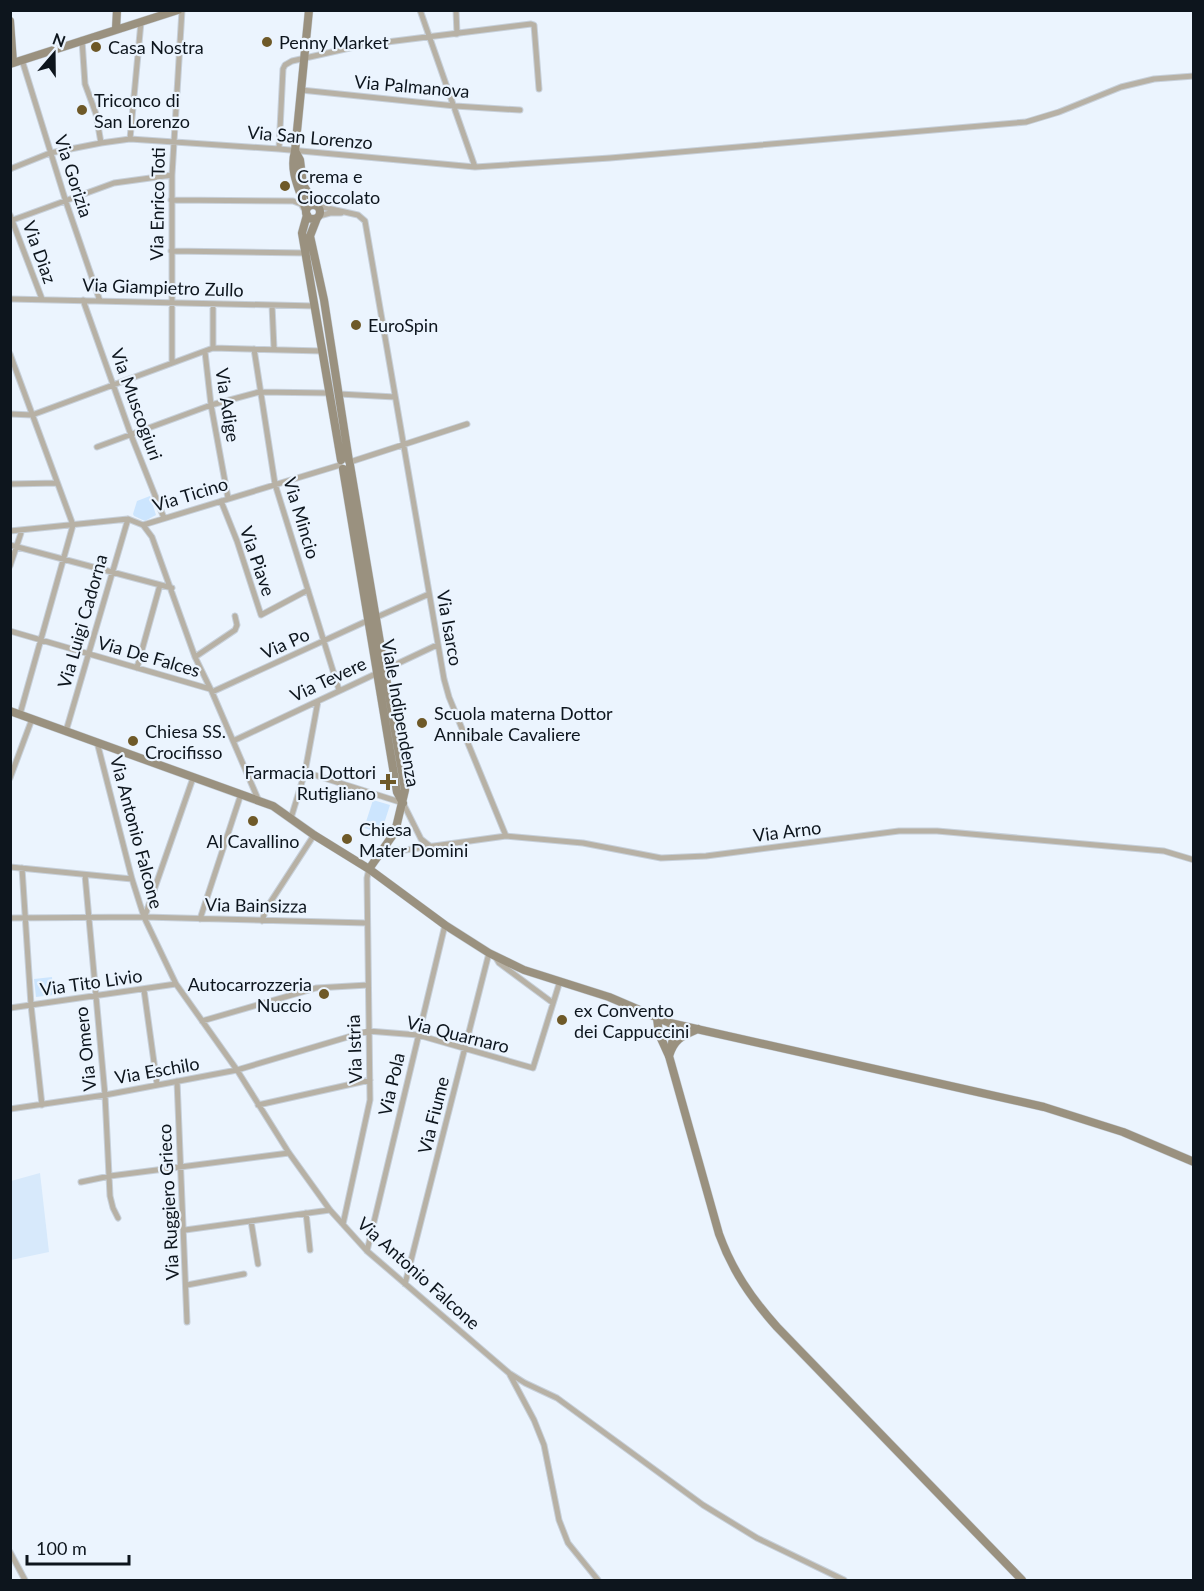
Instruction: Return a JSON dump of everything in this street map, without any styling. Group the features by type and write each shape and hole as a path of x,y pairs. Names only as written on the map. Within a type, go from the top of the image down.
{"main road":[{"path":"116,29 117,10"},
{"path":"10,21 12,63 180,10"},
{"name":"Viale Indipendenza","path":"309,10 295,151 292,161 306,212 302,232 329,393 346,464 381,671 405,790 395,832 369,869"},
{"name":"Viale Indipendenza","path":"295,151 300,160 303,185 317,205"},
{"path":"317,205 321,210 318,217 310,218 306,212 309,206 317,205"},
{"name":"Viale Indipendenza","path":"318,217 310,236 324,300 339,394 346,464"},
{"path":"10,711 273,806 369,869 445,925 492,955 524,970 624,1002 670,1023 1044,1107 1122,1132 1194,1162"},
{"path":"657,1018 718,1234 743,1286 777,1327 1022,1581"},
{"path":"669,1056 673,1033 670,1023"},
{"path":"672,1044 698,1029"}],"street":[{"name":"Via Enrico Toti","path":"172,363 171,200 180,10"},
{"path":"420,10 475,167"},
{"path":"456,10 457,34"},
{"path":"130,139 141,22"},
{"path":"279,149 283,69 292,61 363,45 531,24 534,25 539,89"},
{"path":"82,40 85,84 96,114 101,143"},
{"name":"Via Gorizia","path":"22,60 50,153 100,301"},
{"name":"Via San Lorenzo","path":"10,169 50,153 130,139 279,149 475,167 610,158 1026,122 1059,112 1121,87 1154,79 1194,76"},
{"name":"Via Palmanova","path":"301,90 455,106 520,110"},
{"path":"11,219 66,202 114,183 172,175"},
{"path":"171,200 293,201 301,204 306,212"},
{"path":"317,205 351,214"},
{"path":"318,217 330,213 351,214"},
{"name":"Via Isarco","path":"351,214 358,215 364,221 437,645 449,697 506,836"},
{"name":"Via Diaz","path":"11,219 42,299"},
{"path":"171,251 306,253"},
{"name":"Via Giampietro Zullo","path":"10,299 315,306"},
{"name":"Via Muscogiuri","path":"83,300 130,435 164,518"},
{"path":"213,304 213,348"},
{"path":"272,305 274,349"},
{"path":"10,414 32,415 213,348 322,351"},
{"name":"Via Mincio","path":"254,349 274,484 339,690"},
{"name":"Via Adige","path":"205,352 211,405 228,498"},
{"path":"10,354 74,525 20,714"},
{"path":"97,447 211,405 259,392 329,393"},
{"path":"339,394 395,397"},
{"name":"Via Ticino","path":"10,531 128,519 143,525 346,464 467,424"},
{"path":"10,484 57,483"},
{"name":"Via Piave","path":"221,501 237,541 261,615 308,590"},
{"name":"Via Luigi Cadorna","path":"66,731 128,519"},
{"path":"143,525 152,537 195,657 258,799"},
{"path":"10,566 13,546 22,530"},
{"path":"13,546 172,588"},
{"path":"137,668 160,585"},
{"name":"Via Po","path":"211,691 429,594"},
{"path":"195,657 235,630 237,625 235,616"},
{"name":"Via De Falces","path":"10,631 211,691"},
{"name":"Via Tevere","path":"232,741 437,645"},
{"path":"291,818 305,772 318,701"},
{"path":"10,778 32,719"},
{"name":"Via Antonio Falcone","path":"97,742 144,917 176,984 237,1070 289,1153 330,1210 367,1251 509,1373 557,1398 703,1505 758,1538 844,1581"},
{"path":"305,772 403,803 421,839 431,847"},
{"path":"144,917 194,778"},
{"path":"200,919 241,794"},
{"name":"Via Arno","path":"384,850 405,850 506,836 583,843 661,858 706,856 899,831 938,831 1164,851 1194,860"},
{"path":"262,921 266,909 314,835"},
{"path":"10,867 132,879"},
{"path":"22,868 31,1005 42,1105"},
{"name":"Via Istria","path":"343,1224 370,1100 367,923 369,869"},
{"name":"Via Omero","path":"85,875 105,1095 110,1196 112,1208 118,1218"},
{"name":"Via Bainsizza","path":"10,918 144,917 367,923"},
{"name":"Via Pola","path":"367,1251 445,925"},
{"path":"492,955 499,963 553,1003 561,981"},
{"name":"Via Fiume","path":"405,1284 465,1050 492,955"},
{"name":"Via Tito Livio","path":"10,1008 176,984"},
{"path":"202,1021 316,988 368,985"},
{"path":"144,990 157,1084"},
{"name":"Via Quarnaro","path":"237,1070 368,1031 418,1035 533,1068 553,1003"},
{"name":"Via Eschilo","path":"10,1109 105,1095 237,1070"},
{"path":"258,1106 370,1080"},
{"name":"Via Ruggiero Grieco","path":"177,1081 187,1322"},
{"path":"81,1182 110,1176 289,1153"},
{"path":"184,1230 330,1210"},
{"path":"306,1213 310,1250"},
{"path":"251,1221 258,1264"},
{"path":"187,1285 244,1274"},
{"path":"509,1373 534,1420 544,1445 559,1520 568,1543 598,1581"},
{"path":"10,1552 25,1581"}],"shaded area":[{"path":"150,496 156,515 145,521 134,516 137,501"},
{"path":"373,800 390,805 381,833 364,828"},
{"path":"52,977 53,995 36,997 34,979"},
{"path":"40,1173 49,1252 11,1260 11,1181"}],"place":[{"name":"Penny Market","path":"267,42"},
{"name":"Casa Nostra","path":"96,47"},
{"name":"Triconco di San Lorenzo","path":"82,110"},
{"name":"Crema e Cioccolato","path":"285,186"},
{"name":"EuroSpin","path":"356,325"},
{"name":"Scuola materna Dottor Annibale Cavaliere","path":"422,723"},
{"name":"Chiesa SS. Crocifisso","path":"133,741"},
{"name":"Farmacia Dottori Rutigliano","path":"388,782"},
{"name":"Al Cavallino","path":"253,821"},
{"name":"Chiesa Mater Domini","path":"347,839"},
{"name":"Autocarrozzeria Nuccio","path":"324,994"},
{"name":"ex Convento dei Cappuccini","path":"562,1020"}]}
